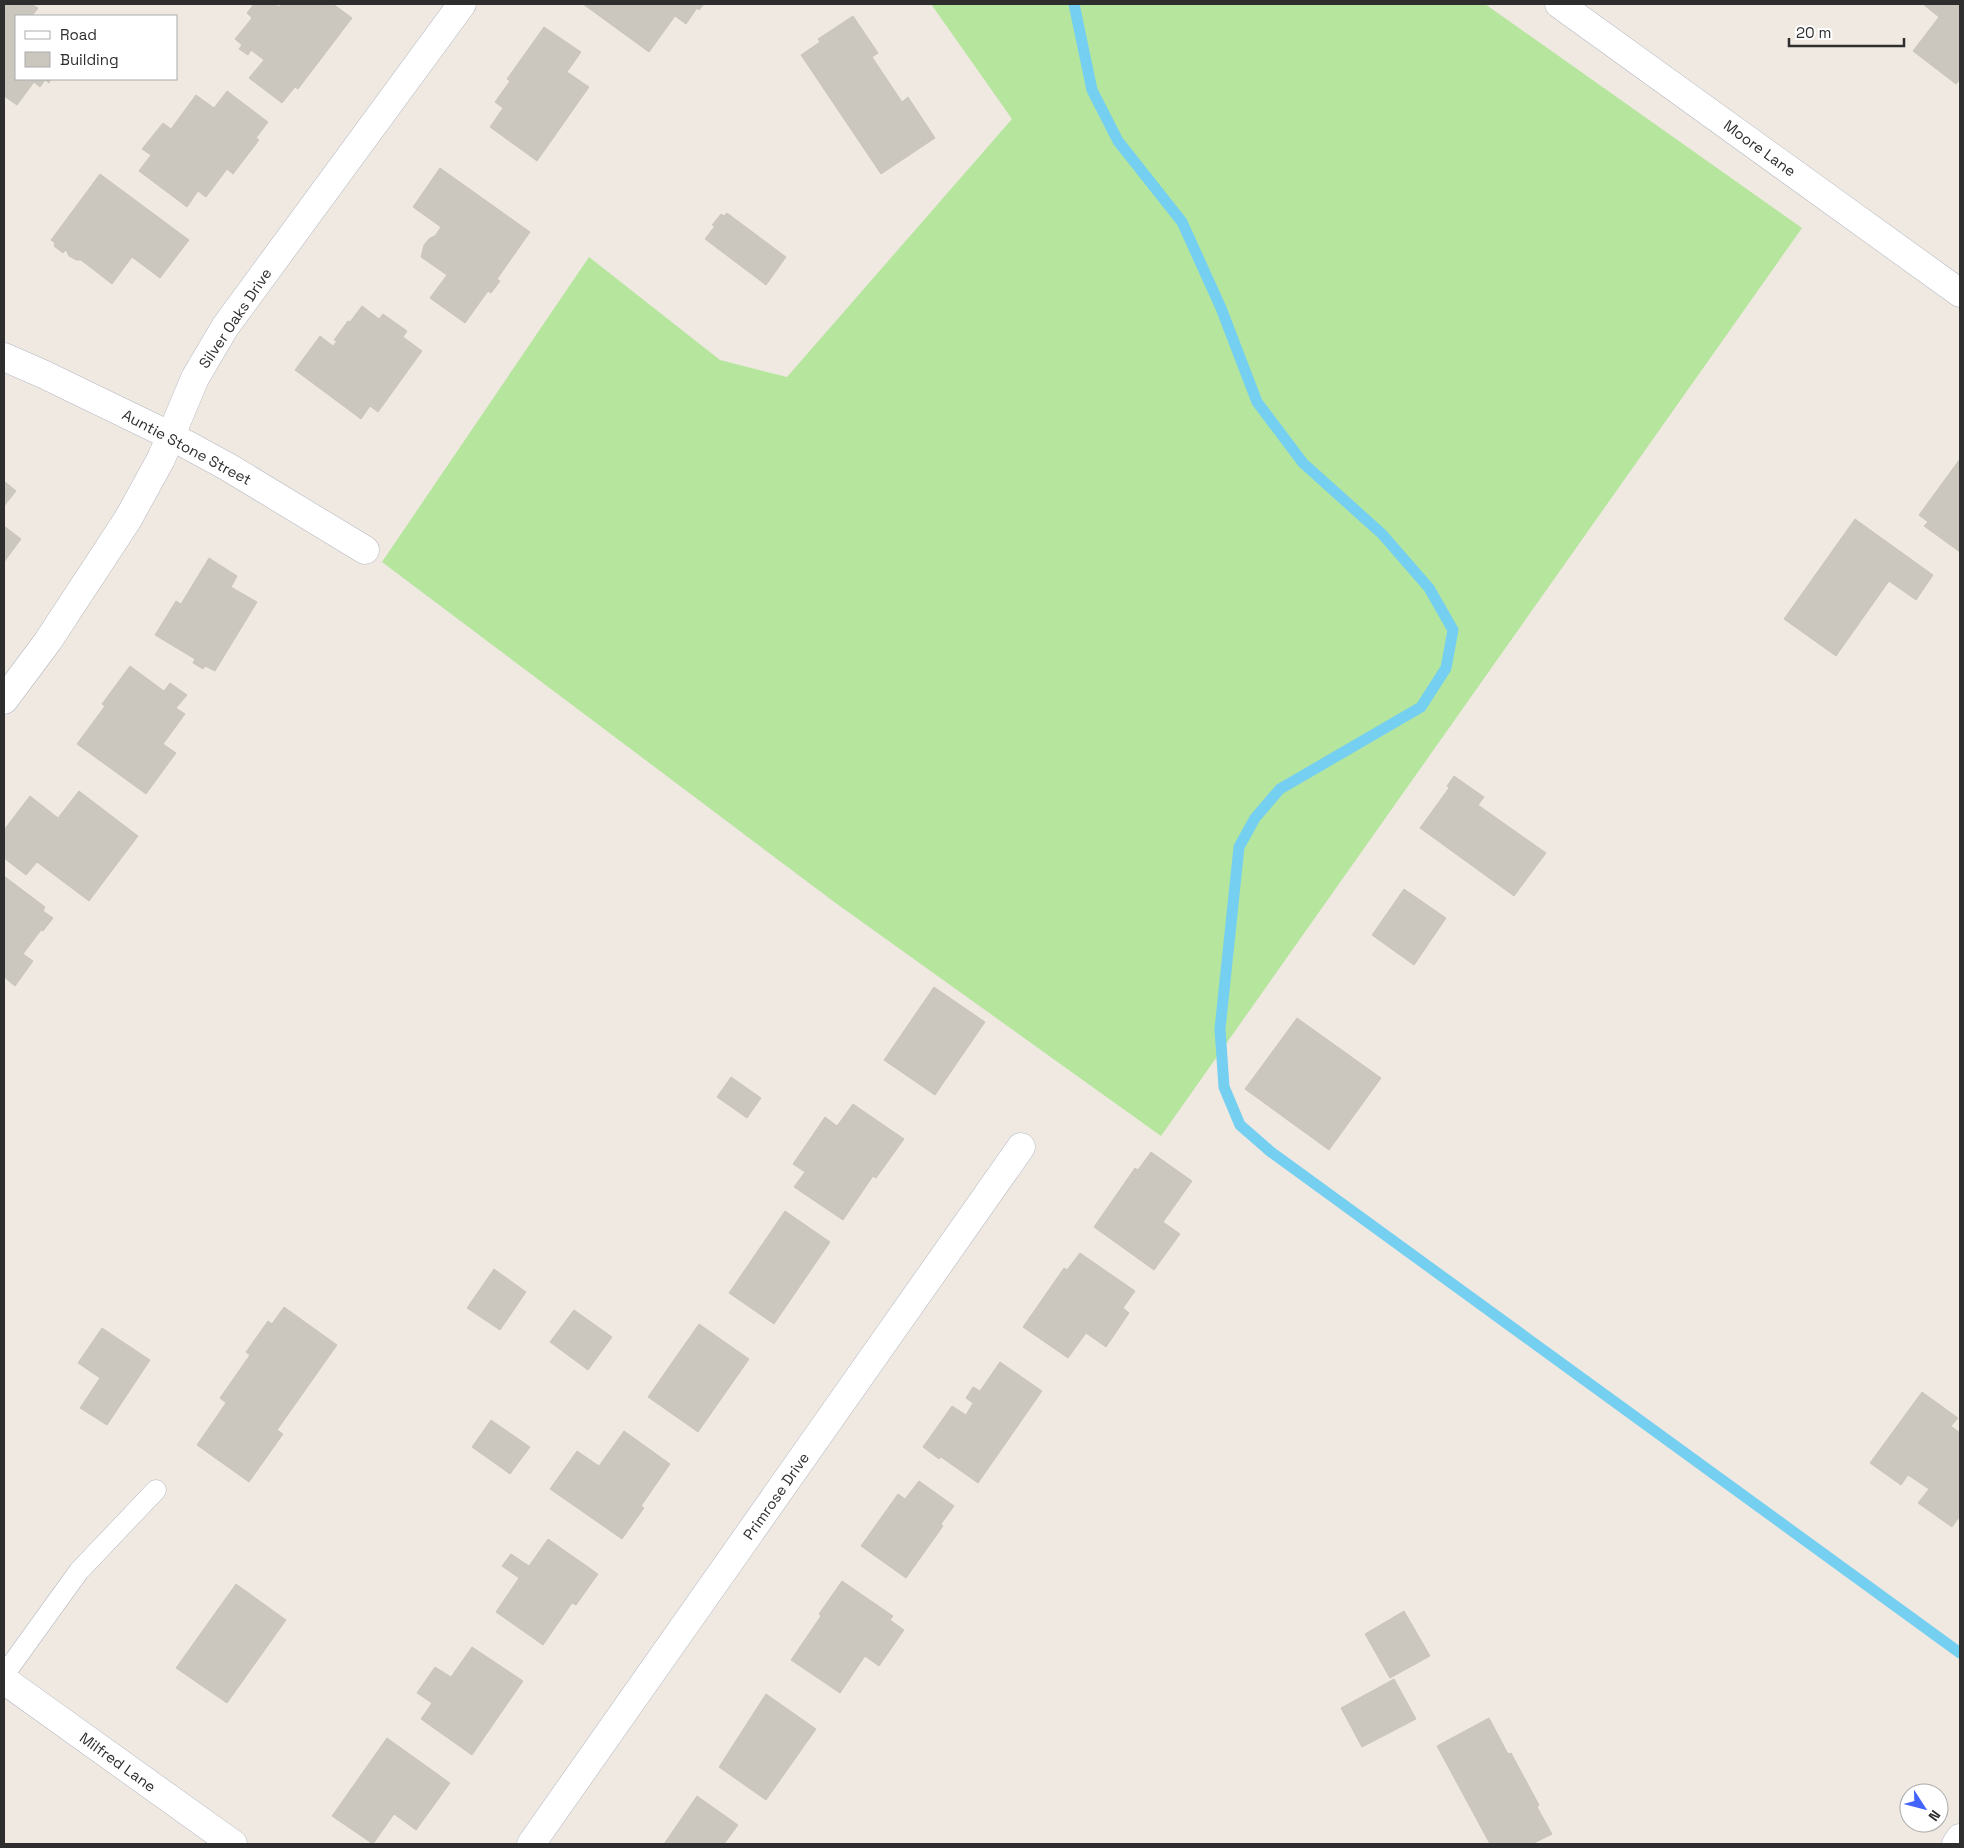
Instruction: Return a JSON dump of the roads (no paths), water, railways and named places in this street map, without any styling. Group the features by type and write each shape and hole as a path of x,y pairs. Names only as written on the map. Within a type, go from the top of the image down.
{"street":[{"name":"Silver Oaks Drive","path":"4,700 48,641 128,519 161,459 195,378 225,327 462,4"},
{"name":"Moore Lane","path":"1559,4 1960,293"},
{"name":"Auntie Stone Street","path":"4,357 171,436 228,467 364,550"},
{"name":"Primrose Drive","path":"531,1844 1021,1147"},
{"name":"Milfred Lane","path":"4,1680 233,1844"},
{"path":"1956,1844 1960,1838"}],"lane":[{"path":"4,1675 79,1571 156,1490"}],"waterway":[{"path":"1074,4 1092,90 1118,141 1182,222 1221,308 1257,402 1303,463 1382,534 1429,588 1453,630 1446,668 1421,707 1280,789 1255,818 1239,847 1220,1029 1224,1087 1240,1125 1271,1152 1960,1653"}]}
